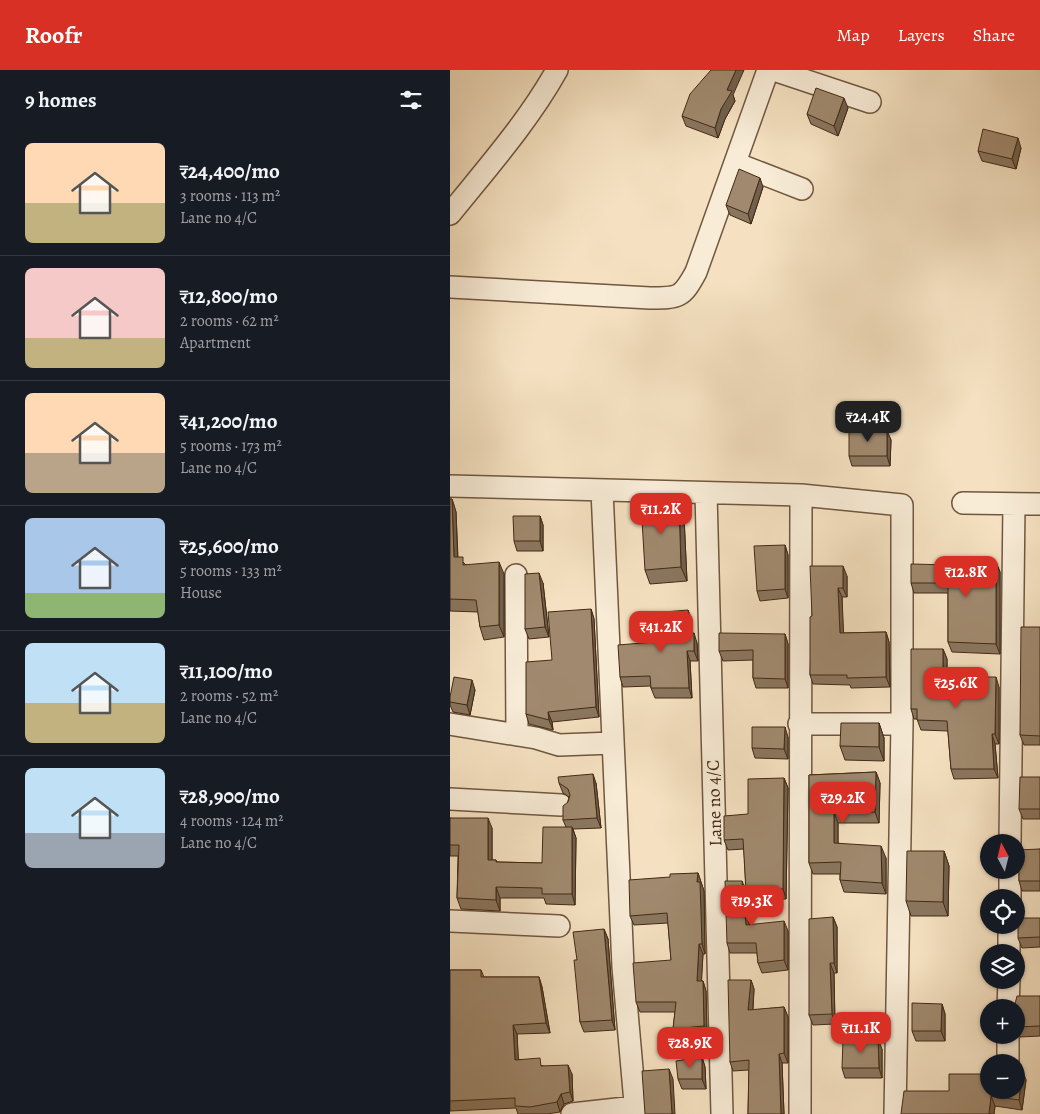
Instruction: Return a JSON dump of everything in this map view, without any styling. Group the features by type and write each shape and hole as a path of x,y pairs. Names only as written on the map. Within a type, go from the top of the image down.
{"street":[{"path":"450,214 517,129 546,89 557,70"},
{"path":"450,287 650,298 671,298 685,292 696,272 768,70"},
{"path":"774,70 870,102"},
{"path":"735,163 802,189"},
{"path":"450,486 801,495 902,505 902,724 895,1114"},
{"path":"572,1114 635,1110 623,967 602,490"},
{"name":"Lane no 4/C","path":"706,493 722,1114"},
{"path":"800,1114 799,724 801,495"},
{"path":"963,503 1040,504"},
{"path":"1010,834 1014,504"},
{"path":"516,575 517,735"},
{"path":"450,724 517,735 559,745 614,743"},
{"path":"799,724 902,724"},
{"path":"450,799 561,805"},
{"path":"450,921 559,926"}],"building":[{"path":"711,70 736,70 727,90 732,91 721,109 715,128 682,116 690,94"},
{"path":"816,88 844,98 834,126 807,114"},
{"path":"983,129 1018,138 1012,159 978,151"},
{"path":"739,169 760,178 748,214 726,205"},
{"path":"849,430 887,431 887,456 849,456"},
{"path":"450,499 452,499 454,557 463,557 463,565 499,562 499,625 480,627 476,600 450,599"},
{"path":"679,502 681,567 645,570 641,504"},
{"path":"513,516 540,516 540,541 514,541"},
{"path":"785,545 785,589 757,591 754,546"},
{"path":"952,561 996,562 996,644 948,642 948,583 911,583 911,564 952,565"},
{"path":"810,566 843,566 843,588 838,588 840,633 886,632 886,677 847,678 847,675 810,675 810,617 812,616"},
{"path":"539,573 545,627 525,629 525,574"},
{"path":"591,609 596,707 548,712 549,720 526,714 526,662 552,660 548,612"},
{"path":"688,610 689,633 694,633 694,651 687,651 689,688 651,688 650,676 620,677 618,645 654,642 653,613"},
{"path":"1021,627 1040,627 1040,736 1020,735"},
{"path":"719,633 785,634 785,679 753,678 753,650 719,651"},
{"path":"911,649 943,649 943,677 996,677 995,734 992,734 994,769 951,769 947,721 917,720 917,709 911,709"},
{"path":"454,677 472,680 467,705 450,702"},
{"path":"841,723 879,723 879,747 840,746"},
{"path":"752,727 785,727 784,749 752,748"},
{"path":"876,772 875,812 834,812 834,843 881,846 882,883 840,880 841,862 809,863 809,775"},
{"path":"593,774 597,818 563,820 563,806 568,802 570,795 568,789 559,783 558,777"},
{"path":"1020,777 1040,777 1040,809 1019,809"},
{"path":"784,778 783,889 746,891 743,839 724,840 724,816 748,814 748,779"},
{"path":"450,818 488,818 488,860 496,860 496,862 542,863 543,827 572,827 572,894 542,894 542,888 496,887 496,900 457,898 459,845 450,845"},
{"path":"1040,849 1040,881 1019,881 1019,879 1025,879 1025,850"},
{"path":"907,851 944,851 943,902 906,901"},
{"path":"698,873 697,882 700,882 702,944 699,944 697,981 703,981 704,1026 673,1029 676,1002 636,1002 633,963 671,960 667,913 630,916 629,880 670,877 670,874"},
{"path":"725,881 742,881 746,925 784,921 784,960 758,963 756,943 727,943"},
{"path":"833,917 834,963 830,963 832,1014 809,1015 809,919"},
{"path":"1025,918 1040,918 1040,937 1018,938 1018,934 1025,934"},
{"path":"604,929 612,1020 580,1022 574,960 577,960 573,932"},
{"path":"450,970 481,970 481,977 539,977 546,1023 513,1025 515,1060 540,1058 541,1066 568,1065 570,1092 561,1094 557,1102 530,1107 515,1106 515,1098 450,1101"},
{"path":"728,980 751,980 748,1010 784,1007 784,1053 779,1054 781,1114 748,1114 749,1060 730,1062"},
{"path":"1017,996 1040,996 1040,1026 1025,1027 1025,999 1016,999"},
{"path":"912,1003 942,1004 941,1031 912,1031"},
{"path":"843,1039 878,1039 879,1068 842,1068"},
{"path":"702,1057 702,1079 678,1079 676,1061"},
{"path":"669,1069 672,1114 645,1114 642,1071"},
{"path":"949,1074 980,1074 980,1099 991,1099 989,1114 901,1114 904,1091 949,1091"}]}
